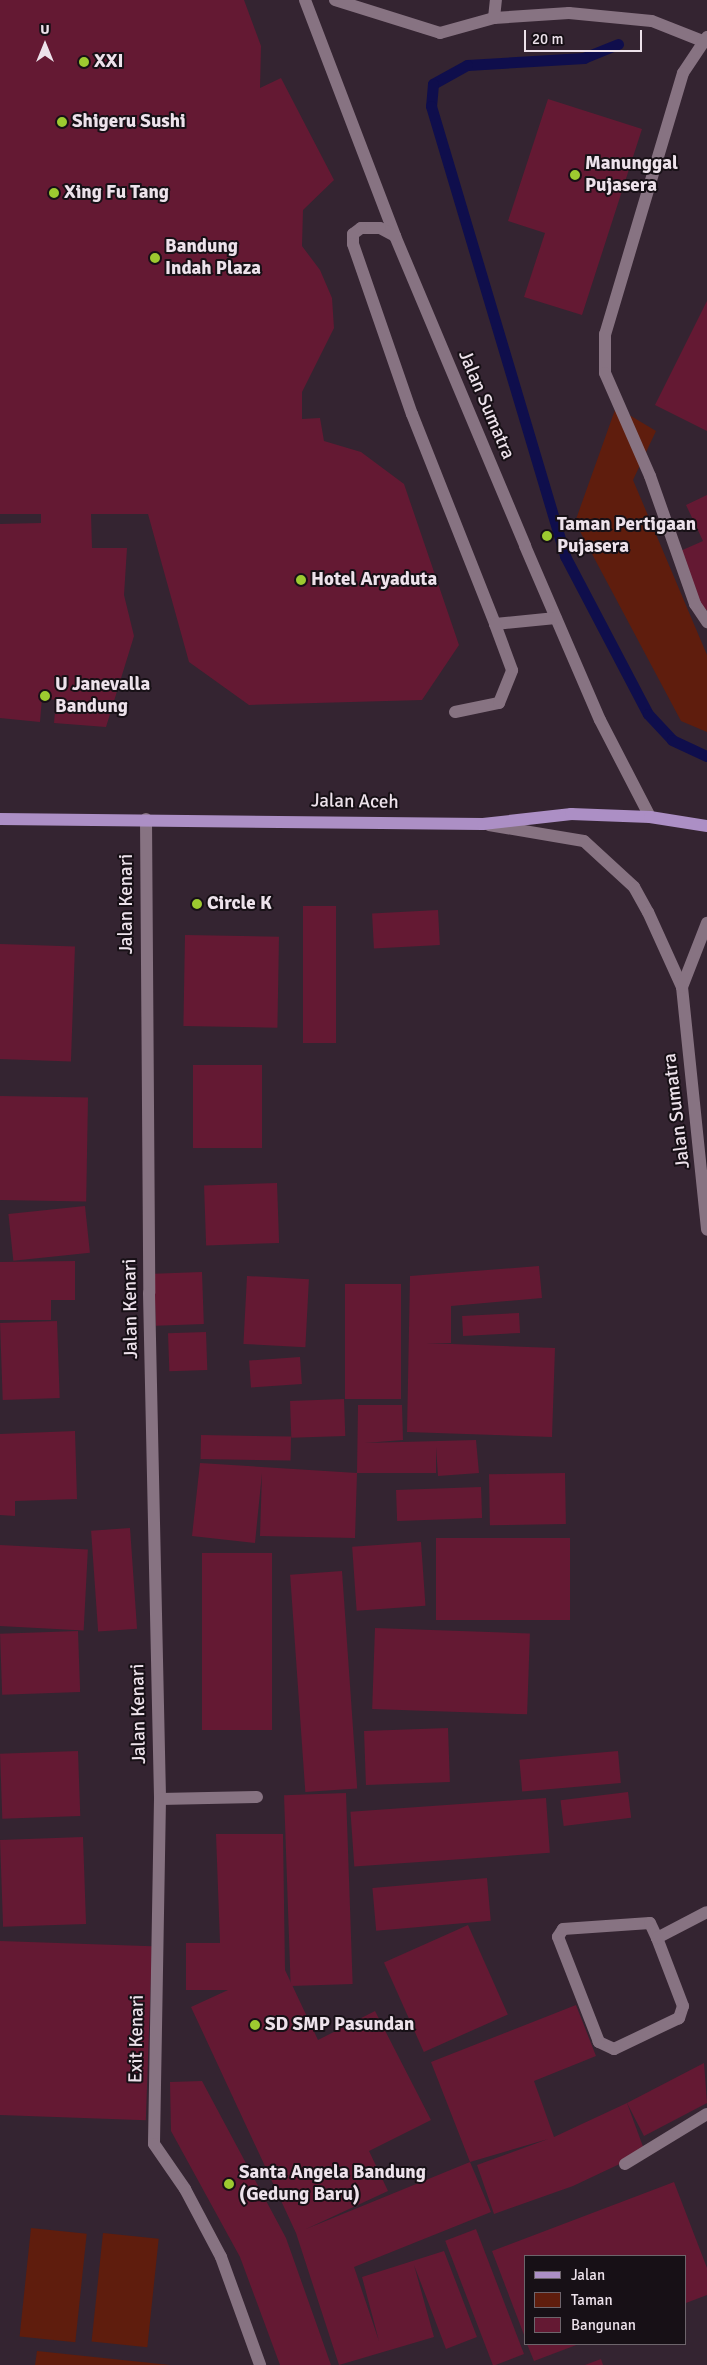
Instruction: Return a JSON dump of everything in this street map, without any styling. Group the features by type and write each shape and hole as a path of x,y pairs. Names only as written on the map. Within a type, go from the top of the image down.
{"main road":[{"name":"Jalan Aceh","path":"0,819 146,819 483,824 571,814 650,817 707,826"}],"street":[{"name":"Jalan Sumatra","path":"305,0 395,236 556,618 600,720 650,817"},
{"path":"335,0 440,33 494,18 570,13 652,20 704,38 683,73 605,334 605,373 650,476 695,604 707,622"},
{"path":"494,18 496,0"},
{"path":"395,236 380,228 361,228 353,234 353,244 416,422 512,670 499,704 455,712"},
{"path":"495,624 556,618"},
{"name":"Jalan Kenari","path":"146,819 149,1293 160,1799 158,1936"},
{"name":"Jalan Sumatra","path":"483,824 584,841 612,863 648,912 682,987 707,1230"},
{"name":"Jalan Sumatra","path":"682,987 707,923"},
{"path":"160,1799 257,1797"},
{"path":"657,1938 707,1912"},
{"path":"650,1923 657,1938 683,2006 679,2018 614,2049 600,2042 558,1937 563,1929 650,1923"},
{"name":"Exit Kenari","path":"158,1936 154,2144 185,2189 221,2257 260,2365"},
{"path":"625,2164 705,2119"}],"green space":[{"path":"616,407 656,431 633,480 707,655 707,732 681,721 575,522"},
{"path":"31,2228 87,2234 75,2342 20,2336"},
{"path":"103,2233 159,2239 147,2347 92,2341"},
{"path":"37,2351 170,2365 35,2365"}],"building":[{"path":"0,0 244,0 261,46 260,88 281,78 334,180 303,210 302,246 320,270 332,298 334,328 302,392 302,419 320,418 324,441 361,452 404,484 459,645 422,700 249,705 189,662 148,514 91,514 92,548 127,548 124,595 134,636 106,727 54,723 56,700 42,698 40,722 0,718 0,524 41,523 41,514 0,514"},
{"name":"Manunggal Pujasera","path":"548,99 642,129 582,315 524,297 545,233 508,221"},
{"path":"707,301 707,431 655,405"},
{"path":"707,495 707,610 704,611 678,552 703,541 686,505"},
{"path":"303,906 336,906 336,1043 303,1043"},
{"path":"438,910 440,945 374,948 372,913"},
{"path":"185,935 279,937 277,1028 183,1026"},
{"path":"0,944 75,947 71,1062 0,1059"},
{"path":"193,1065 262,1065 262,1148 193,1148"},
{"path":"0,1096 88,1098 86,1202 0,1200"},
{"path":"277,1183 279,1243 206,1246 204,1186"},
{"path":"85,1206 90,1253 13,1261 8,1214"},
{"path":"75,1261 75,1300 51,1300 51,1320 0,1320 0,1262"},
{"path":"539,1266 542,1298 451,1306 451,1343 426,1343 555,1348 552,1437 407,1432 410,1276"},
{"path":"202,1272 204,1324 156,1326 154,1274"},
{"path":"247,1276 309,1279 305,1347 243,1344"},
{"path":"345,1284 401,1284 401,1399 345,1399"},
{"path":"519,1313 520,1333 463,1336 462,1316"},
{"path":"57,1321 60,1398 3,1400 0,1323"},
{"path":"206,1332 207,1370 169,1371 168,1333"},
{"path":"300,1357 302,1384 251,1387 249,1361"},
{"path":"344,1399 345,1436 291,1438 290,1401"},
{"path":"358,1405 402,1405 403,1440 365,1443 476,1440 479,1473 438,1476 436,1447 436,1473 357,1473"},
{"path":"75,1431 77,1499 15,1501 15,1516 0,1515 0,1434"},
{"path":"201,1435 291,1437 291,1461 201,1459"},
{"path":"200,1463 357,1473 355,1538 260,1536 262,1473 255,1543 192,1536"},
{"path":"565,1473 566,1524 490,1525 489,1474"},
{"path":"481,1487 482,1518 397,1521 396,1490"},
{"path":"130,1528 137,1629 98,1631 91,1531"},
{"path":"436,1538 570,1538 570,1620 436,1620"},
{"path":"421,1542 425,1606 357,1611 352,1547"},
{"path":"0,1545 88,1550 84,1630 0,1626"},
{"path":"202,1553 272,1553 272,1730 202,1730"},
{"path":"342,1571 357,1788 305,1792 290,1575"},
{"path":"375,1628 530,1633 527,1714 372,1709"},
{"path":"78,1631 80,1692 2,1695 0,1634"},
{"path":"448,1728 450,1782 366,1785 364,1731"},
{"path":"78,1751 80,1816 2,1819 0,1754"},
{"path":"618,1751 621,1783 522,1792 519,1760"},
{"path":"628,1792 631,1818 564,1826 561,1800"},
{"path":"346,1793 353,1984 291,1986 284,1795"},
{"path":"546,1798 550,1853 354,1867 350,1812"},
{"name":"SD SMP Pasundan","path":"216,1834 283,1834 285,1970 318,2040 375,2011 431,2120 369,2151 388,2191 306,2229 470,2162 491,2212 354,2267 379,2341 362,2277 444,2251 477,2337 446,2349 414,2265 434,2337 339,2365 296,2233 191,2007 228,1990 186,1990 186,1943 220,1943"},
{"path":"83,1837 86,1924 3,1927 0,1840"},
{"path":"487,1878 491,1921 376,1931 372,1888"},
{"path":"468,1925 508,2015 424,2052 384,1962"},
{"path":"0,1941 152,1946 146,2120 0,2115"},
{"path":"576,2005 596,2056 534,2081 554,2137 627,2103 645,2152 573,2186 494,2214 477,2165 548,2139 470,2162 431,2062"},
{"path":"704,2063 707,2103 644,2136 627,2103"},
{"name":"Santa Angela Bandung (Gedung Baru)","path":"202,2081 286,2238 331,2365 280,2365 240,2257 171,2131 170,2082"},
{"path":"674,2182 707,2268 707,2295 687,2303 687,2255 524,2255 524,2335 492,2251"},
{"path":"476,2229 524,2354 493,2365 445,2241"},
{"path":"527,2345 576,2345 534,2361"},
{"path":"601,2359 603,2365 585,2365"}],"waterway":[{"path":"618,44 584,58 467,65 433,84 431,106 565,556 648,714 672,740 707,756"}],"place":[{"name":"XXI","path":"84,62"},
{"name":"Shigeru Sushi","path":"62,122"},
{"name":"Manunggal Pujasera","path":"575,175"},
{"name":"Xing Fu Tang","path":"54,193"},
{"name":"Bandung Indah Plaza","path":"155,258"},
{"name":"Taman Pertigaan Pujasera","path":"547,536"},
{"name":"Hotel Aryaduta","path":"301,580"},
{"name":"U Janevalla Bandung","path":"45,696"},
{"name":"Circle K","path":"197,904"},
{"name":"SD SMP Pasundan","path":"255,2025"},
{"name":"Santa Angela Bandung (Gedung Baru)","path":"229,2184"}]}
